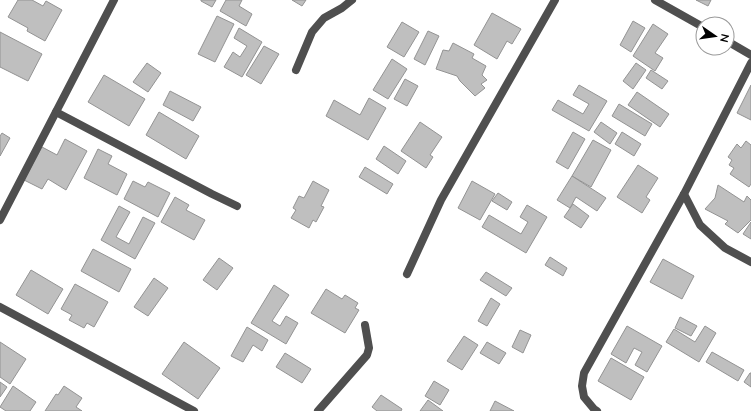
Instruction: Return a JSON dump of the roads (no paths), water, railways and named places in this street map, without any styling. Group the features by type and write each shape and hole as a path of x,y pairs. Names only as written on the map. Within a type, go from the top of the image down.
{"street":[{"path":"0,220 114,0"},
{"path":"296,70 312,32 324,18 342,8 352,0"},
{"path":"407,274 441,200 555,0"},
{"path":"655,0 695,23"},
{"path":"735,46 751,55"},
{"path":"597,411 584,397 582,386 584,373 684,194 751,63"},
{"path":"56,112 237,206"},
{"path":"684,194 700,225 725,248 751,262"},
{"path":"0,307 194,411"},
{"path":"318,411 367,355 369,348 365,325"}]}
